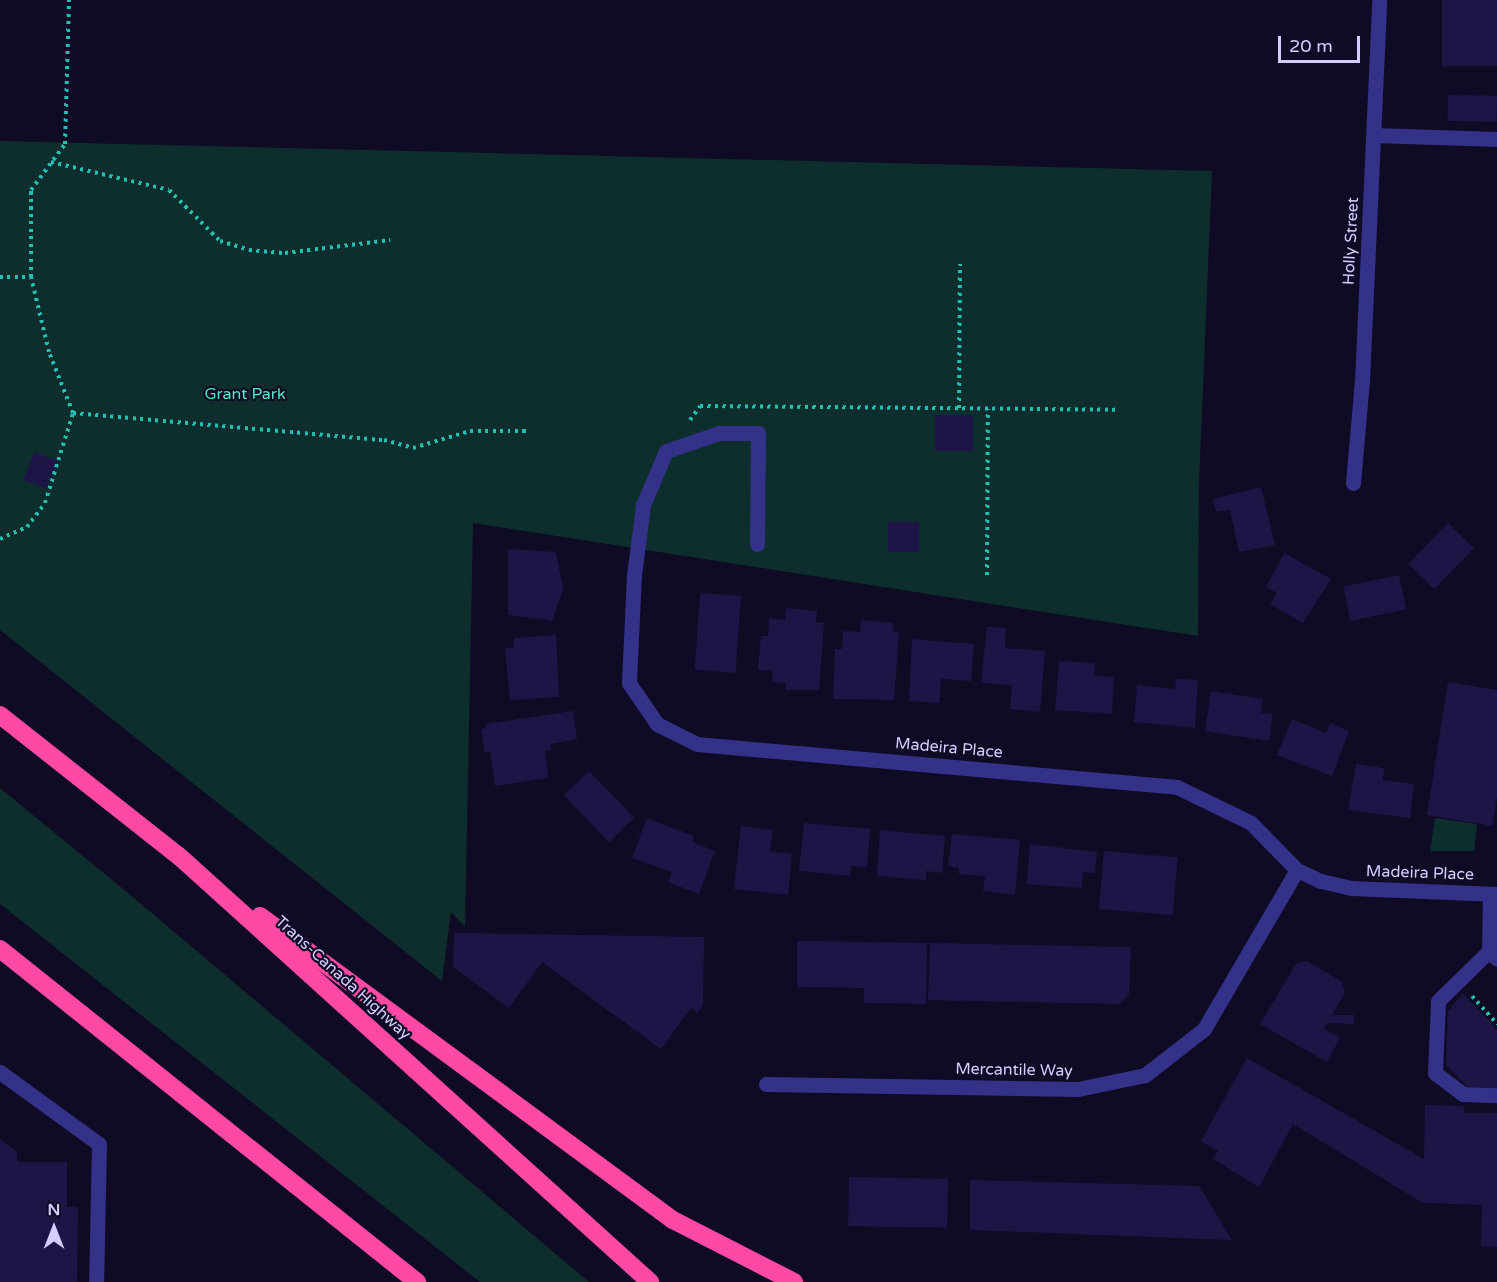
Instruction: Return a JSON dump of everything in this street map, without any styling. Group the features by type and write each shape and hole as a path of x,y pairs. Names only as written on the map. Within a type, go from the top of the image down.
{"highway":[{"name":"Trans-Canada Highway","path":"0,715 180,857 650,1282"},
{"path":"180,857 673,1220 794,1282"},
{"path":"0,949 417,1282"}],"street":[{"name":"Holly Street","path":"1353,483 1362,381 1379,0"},
{"path":"1374,135 1497,139"},
{"path":"666,452 719,433 758,433 757,544"},
{"name":"Madeira Place","path":"666,452 643,505 634,575 629,683 657,724 697,744 1177,787 1251,823 1297,870 1321,881 1351,888 1493,894"},
{"name":"Mercantile Way","path":"766,1084 1078,1089 1145,1075 1204,1029 1297,870"},
{"path":"1493,894 1493,955 1438,1001 1435,1073 1463,1094 1497,1095"},
{"path":"0,1072 99,1144 96,1282"}],"path":[{"path":"0,539 27,527 45,503 73,413 49,352 31,277 31,190 65,144 69,0"},
{"path":"51,162 169,190 220,241 249,250 285,253 390,240"},
{"path":"959,408 960,264"},
{"path":"0,277 31,277"},
{"path":"666,452 700,406 1118,410"},
{"path":"987,575 988,409"},
{"path":"73,413 384,440 413,448 470,431 527,431"},
{"path":"1470,994 1497,1024"}],"green space":[{"name":"Grant Park","path":"0,141 1212,171 1199,483 1198,636 473,523 465,927 451,912 442,981 0,630"},
{"path":"0,788 128,893 589,1282 480,1282 0,904"},
{"path":"1435,818 1477,824 1474,851 1430,851"}],"building":[{"path":"1442,0 1497,0 1497,66 1442,66"},
{"path":"1448,95 1497,96 1497,122 1448,121"},
{"path":"935,415 973,415 973,451 935,451"},
{"path":"34,452 57,461 47,489 23,480"},
{"path":"1261,487 1275,545 1239,552 1230,510 1216,512 1213,499"},
{"path":"888,522 919,522 919,552 888,552"},
{"path":"1448,523 1474,548 1434,589 1408,564"},
{"path":"508,549 556,552 563,589 552,621 508,615"},
{"path":"1284,553 1331,579 1303,623 1270,604 1277,593 1266,587"},
{"path":"1399,575 1406,609 1351,621 1343,587"},
{"path":"700,593 741,596 736,673 695,670"},
{"path":"786,608 817,611 816,622 824,623 819,690 785,690 786,683 772,682 773,671 758,670 761,636 768,636 769,618 785,620"},
{"path":"861,620 893,623 893,632 899,633 894,700 833,699 835,649 842,649 843,631 860,632"},
{"path":"987,627 1006,628 1005,648 1045,651 1040,712 1010,709 1012,685 981,683"},
{"path":"556,635 559,697 510,700 505,648 514,647 514,638"},
{"path":"912,639 974,644 971,681 941,679 939,703 909,701"},
{"path":"1059,661 1095,663 1094,675 1114,677 1112,714 1055,710"},
{"path":"1176,679 1198,680 1195,728 1134,722 1137,685 1175,689"},
{"path":"1448,682 1497,690 1497,797 1492,826 1427,815"},
{"path":"1211,691 1263,699 1261,713 1273,714 1269,741 1205,731"},
{"path":"573,711 577,739 550,744 551,750 545,751 548,778 495,786 490,752 485,753 481,729 486,728 486,724"},
{"path":"1292,719 1326,733 1330,723 1349,731 1332,776 1277,755"},
{"path":"1356,764 1384,768 1383,780 1414,784 1410,818 1348,810"},
{"path":"589,771 634,818 609,842 564,795"},
{"path":"647,818 694,836 692,842 715,851 699,894 668,882 672,872 632,858"},
{"path":"804,823 870,829 867,867 851,866 850,876 799,871"},
{"path":"741,826 773,830 770,851 792,854 788,895 734,889"},
{"path":"880,830 945,836 942,873 926,871 926,880 877,876"},
{"path":"952,834 1020,840 1015,895 983,891 985,876 959,874 959,868 948,866"},
{"path":"1030,844 1097,852 1095,873 1083,872 1082,888 1027,884"},
{"path":"1104,851 1178,857 1173,915 1099,909"},
{"path":"454,933 704,937 703,1005 697,1013 691,1008 661,1049 542,962 509,1008 453,967"},
{"path":"797,941 927,943 926,1004 864,1003 864,988 797,987"},
{"path":"930,943 1131,947 1129,994 1120,1004 928,1000"},
{"path":"1307,961 1342,982 1345,992 1332,1015 1354,1015 1354,1024 1327,1023 1324,1029 1340,1038 1327,1062 1260,1024 1296,964"},
{"path":"1463,993 1497,1030 1497,1088 1468,1087 1446,1065 1448,1011"},
{"path":"1247,1058 1424,1159 1425,1105 1464,1106 1464,1113 1497,1113 1497,1247 1481,1246 1482,1205 1423,1203 1293,1124 1259,1187 1213,1159 1218,1151 1201,1141"},
{"path":"0,1139 17,1152 17,1162 67,1162 67,1207 78,1207 77,1282 0,1282"},
{"path":"849,1177 948,1179 947,1228 848,1226"},
{"path":"970,1180 1199,1186 1232,1240 970,1230"}]}
